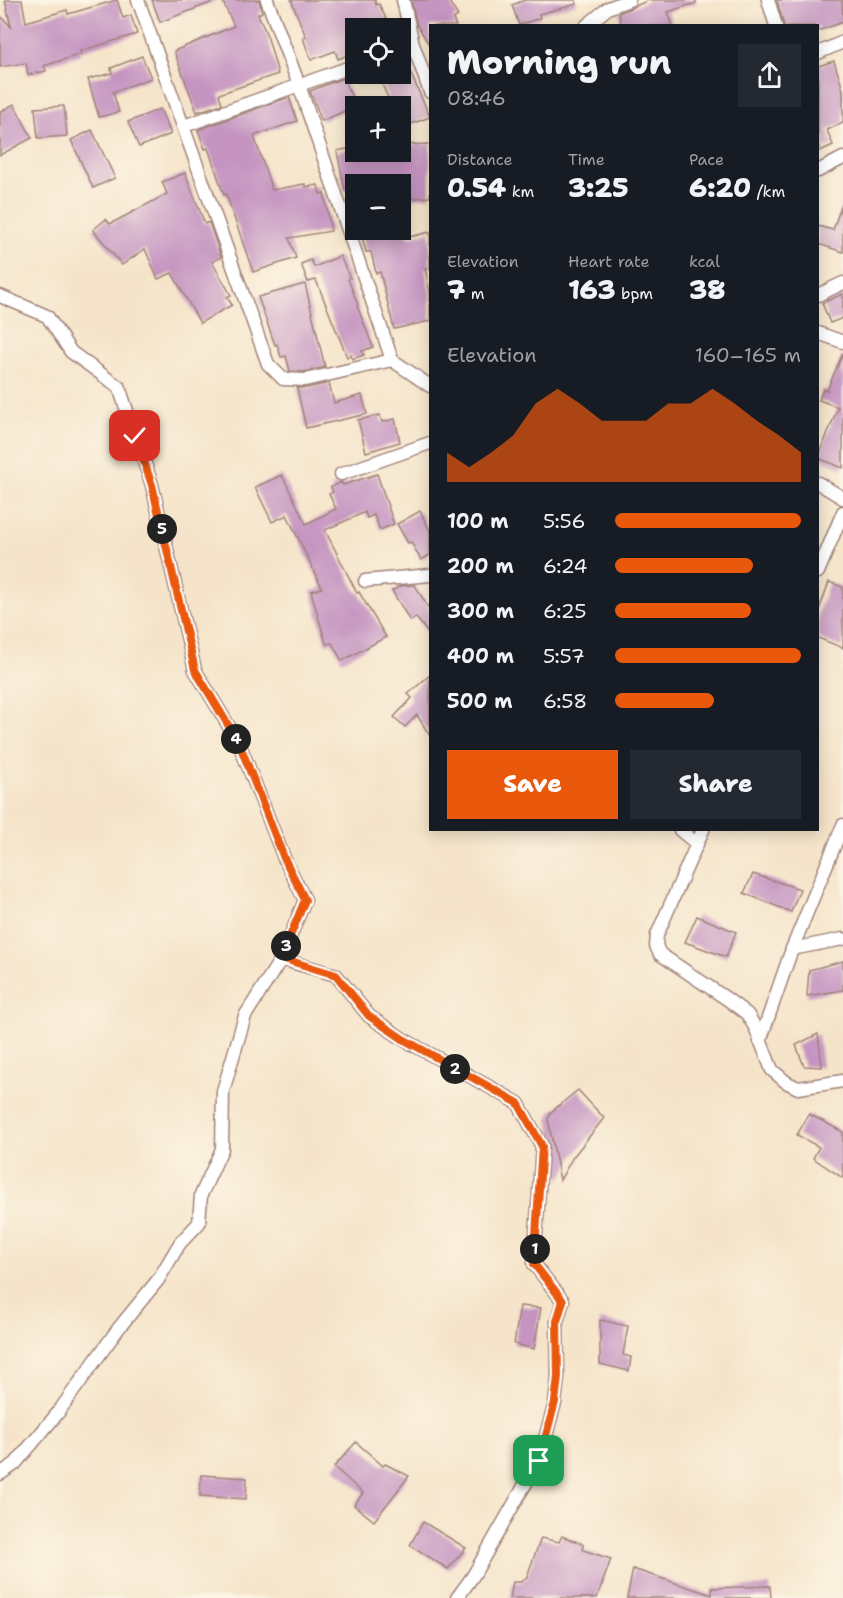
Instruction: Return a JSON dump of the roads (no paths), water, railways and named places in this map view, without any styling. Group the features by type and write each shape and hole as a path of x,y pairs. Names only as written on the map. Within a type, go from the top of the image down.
{"street":[{"path":"138,0 268,364 283,379 304,381 392,360"},
{"path":"267,0 299,85 392,360 429,385"},
{"path":"402,0 404,18"},
{"path":"588,24 608,8 629,0"},
{"path":"768,0 775,24"},
{"path":"819,53 843,42"},
{"path":"411,54 429,90"},
{"path":"184,126 345,69"},
{"path":"819,170 843,158"},
{"path":"819,295 843,283"},
{"path":"0,296 47,316 71,352 119,387 152,485 195,670 239,743 284,858 305,900 281,958 245,1016 223,1091 222,1149 201,1195 199,1223 180,1244 158,1280 118,1329 57,1414 15,1464 0,1473"},
{"path":"819,333 843,342"},
{"path":"341,474 429,443"},
{"path":"819,484 843,498"},
{"path":"819,570 843,512"},
{"path":"365,581 429,575"},
{"path":"760,1041 792,949 843,825"},
{"path":"681,831 697,844"},
{"path":"704,831 657,935 656,946 660,954 747,1014 755,1027 772,1070 786,1082 798,1088 843,1081"},
{"path":"792,949 843,939"},
{"path":"281,958 336,975 369,1016 403,1039 518,1103 542,1146 534,1264 563,1301 557,1321 558,1377 555,1402 539,1461 473,1576 457,1598"}]}
